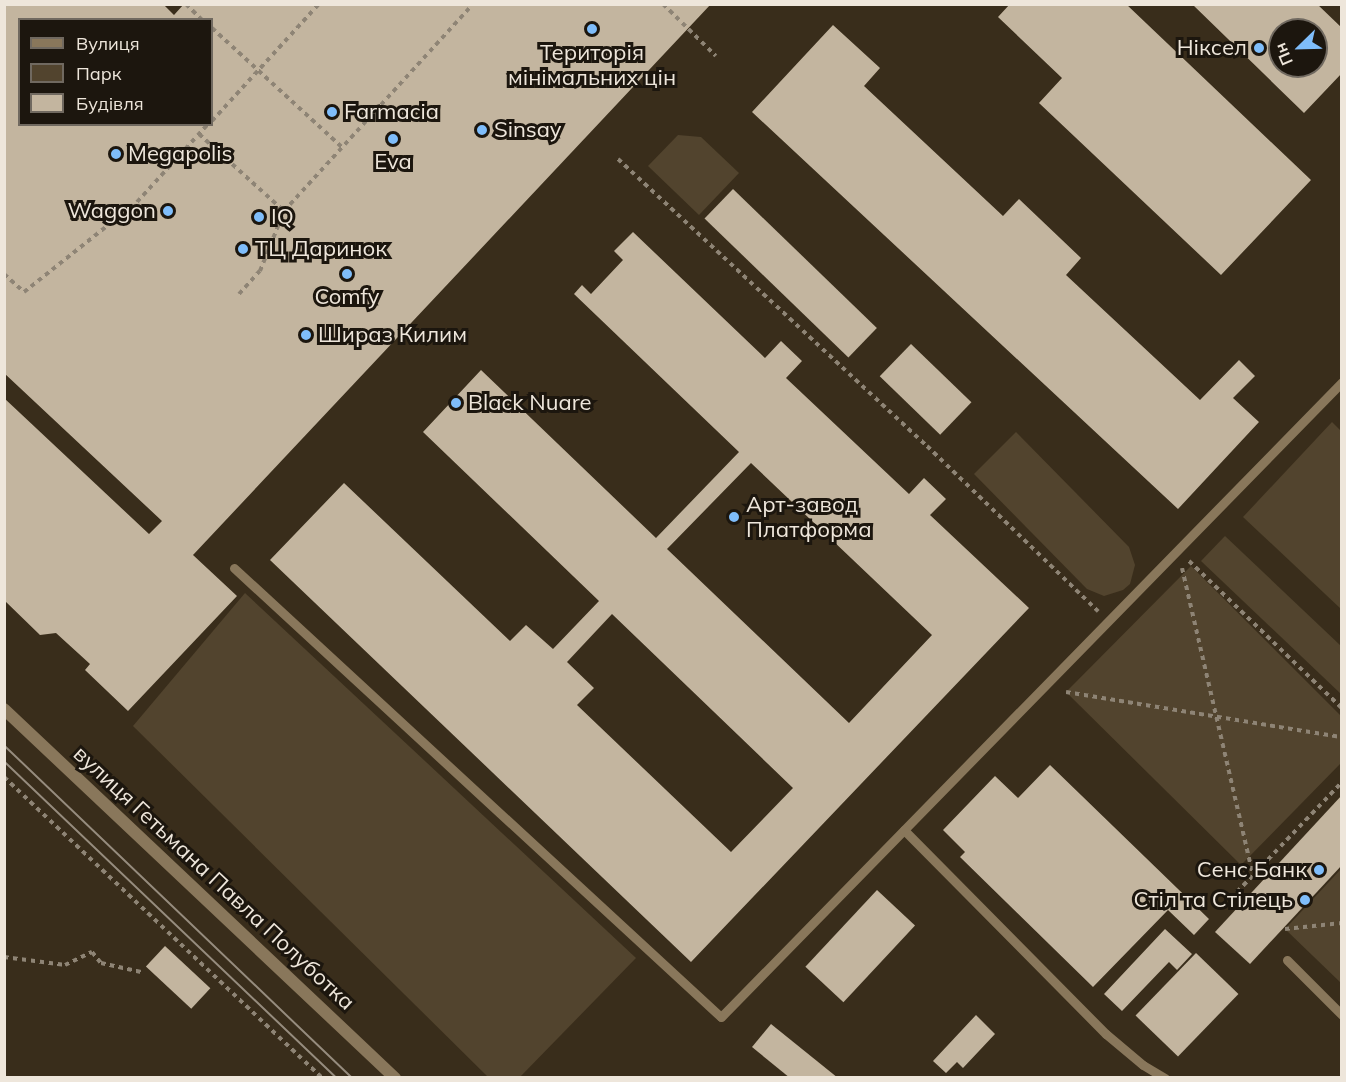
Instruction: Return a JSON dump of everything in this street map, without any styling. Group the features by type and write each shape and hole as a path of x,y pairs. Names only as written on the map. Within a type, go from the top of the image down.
{"street":[{"name":"вулиця Гетьмана Павла Полуботка","path":"4,709 396,1077"}],"lane":[{"path":"234,568 721,1017 1341,382"},
{"path":"904,830 1107,1034 1143,1065 1165,1077"},
{"path":"1287,960 1341,1015"}],"path":[{"path":"186,4 200,18"},
{"path":"213,120 319,4"},
{"path":"240,294 261,271 284,211 473,4"},
{"path":"663,4 716,56"},
{"path":"213,29 342,147"},
{"path":"4,274 24,292 137,202 206,126"},
{"path":"199,134 284,211"},
{"path":"618,159 927,446 1108,621"},
{"path":"1178,550 1341,708"},
{"path":"1178,550 1253,875"},
{"path":"1066,692 1341,737"},
{"path":"4,777 322,1077"},
{"path":"1237,892 1341,782"},
{"path":"1285,929 1341,923"},
{"path":"4,957 65,966 92,952 101,963 141,972"}],"green space":[{"path":"678,135 701,137 739,173 699,215 648,166"},
{"path":"1332,422 1341,431 1341,609 1243,517"},
{"path":"1016,432 1129,547 1135,565 1130,584 1123,590 1104,596 1087,589 974,474"},
{"path":"1225,536 1341,646 1341,694 1201,561"},
{"path":"1191,566 1341,716 1341,763 1241,865 1066,692"},
{"path":"245,593 636,958 520,1077 488,1077 133,726"},
{"path":"1341,869 1341,983 1285,929"}],"building":[{"name":"ТЦ Даринок","path":"4,4 163,4 174,15 184,4 711,4 193,555 237,596 128,711 85,670 90,664 56,633 40,635 4,600 4,398 149,534 162,521 4,373"},
{"path":"1010,4 1126,4 1311,180 1221,275 1039,103 1062,78 998,17"},
{"name":"Ніксел","path":"1192,4 1317,4 1342,28 1342,73 1304,113 1268,78 1328,78 1328,18 1268,18 1268,78"},
{"path":"833,25 880,68 864,86 1003,216 1019,199 1081,258 1066,275 1200,400 1239,360 1255,376 1233,398 1259,422 1178,509 752,112"},
{"path":"733,189 877,328 848,357 705,218"},
{"path":"633,232 765,358 781,341 802,361 786,378 909,494 924,478 946,499 930,515 1029,608 691,962 270,560 344,483 510,641 526,625 553,649 599,601 423,432 481,370 656,538 739,452 574,294 582,285 591,294 623,260 614,251","holes":["751,463 932,635 849,723 667,549","612,614 793,788 731,852 577,705 594,688 567,662"]},
{"path":"911,344 971,402 940,435 880,376"},
{"path":"1050,765 1209,919 1194,935 1168,910 1093,987 960,857 965,852 943,830 995,776 1018,798"},
{"path":"1342,795 1342,865 1250,964 1215,932"},
{"path":"877,890 915,925 843,1002 805,967"},
{"path":"1165,929 1192,954 1177,970 1169,962 1122,1011 1104,994"},
{"path":"165,946 210,988 191,1009 146,966"},
{"path":"1196,953 1238,994 1178,1057 1136,1016"},
{"path":"976,1015 995,1034 963,1068 957,1062 946,1073 933,1061"},
{"path":"771,1024 838,1078 790,1078 752,1047"}],"tram line":[{"path":"4,745 353,1078"},
{"path":"4,761 337,1078"}],"place":[{"name":"Територія мінімальних цін","path":"592,29"},
{"name":"Ніксел","path":"1259,48"},
{"name":"Farmacia","path":"332,112"},
{"name":"Sinsay","path":"482,130"},
{"name":"Eva","path":"393,139"},
{"name":"Megapolis","path":"116,154"},
{"name":"Waggon","path":"168,211"},
{"name":"IQ","path":"259,217"},
{"name":"ТЦ Даринок","path":"243,249"},
{"name":"Comfy","path":"347,274"},
{"name":"Шираз Килим","path":"306,335"},
{"name":"Black Nuare","path":"456,403"},
{"name":"Арт-завод Платформа","path":"734,517"},
{"name":"Сенс Банк","path":"1319,870"},
{"name":"Стіл та Стілець","path":"1305,900"}]}
